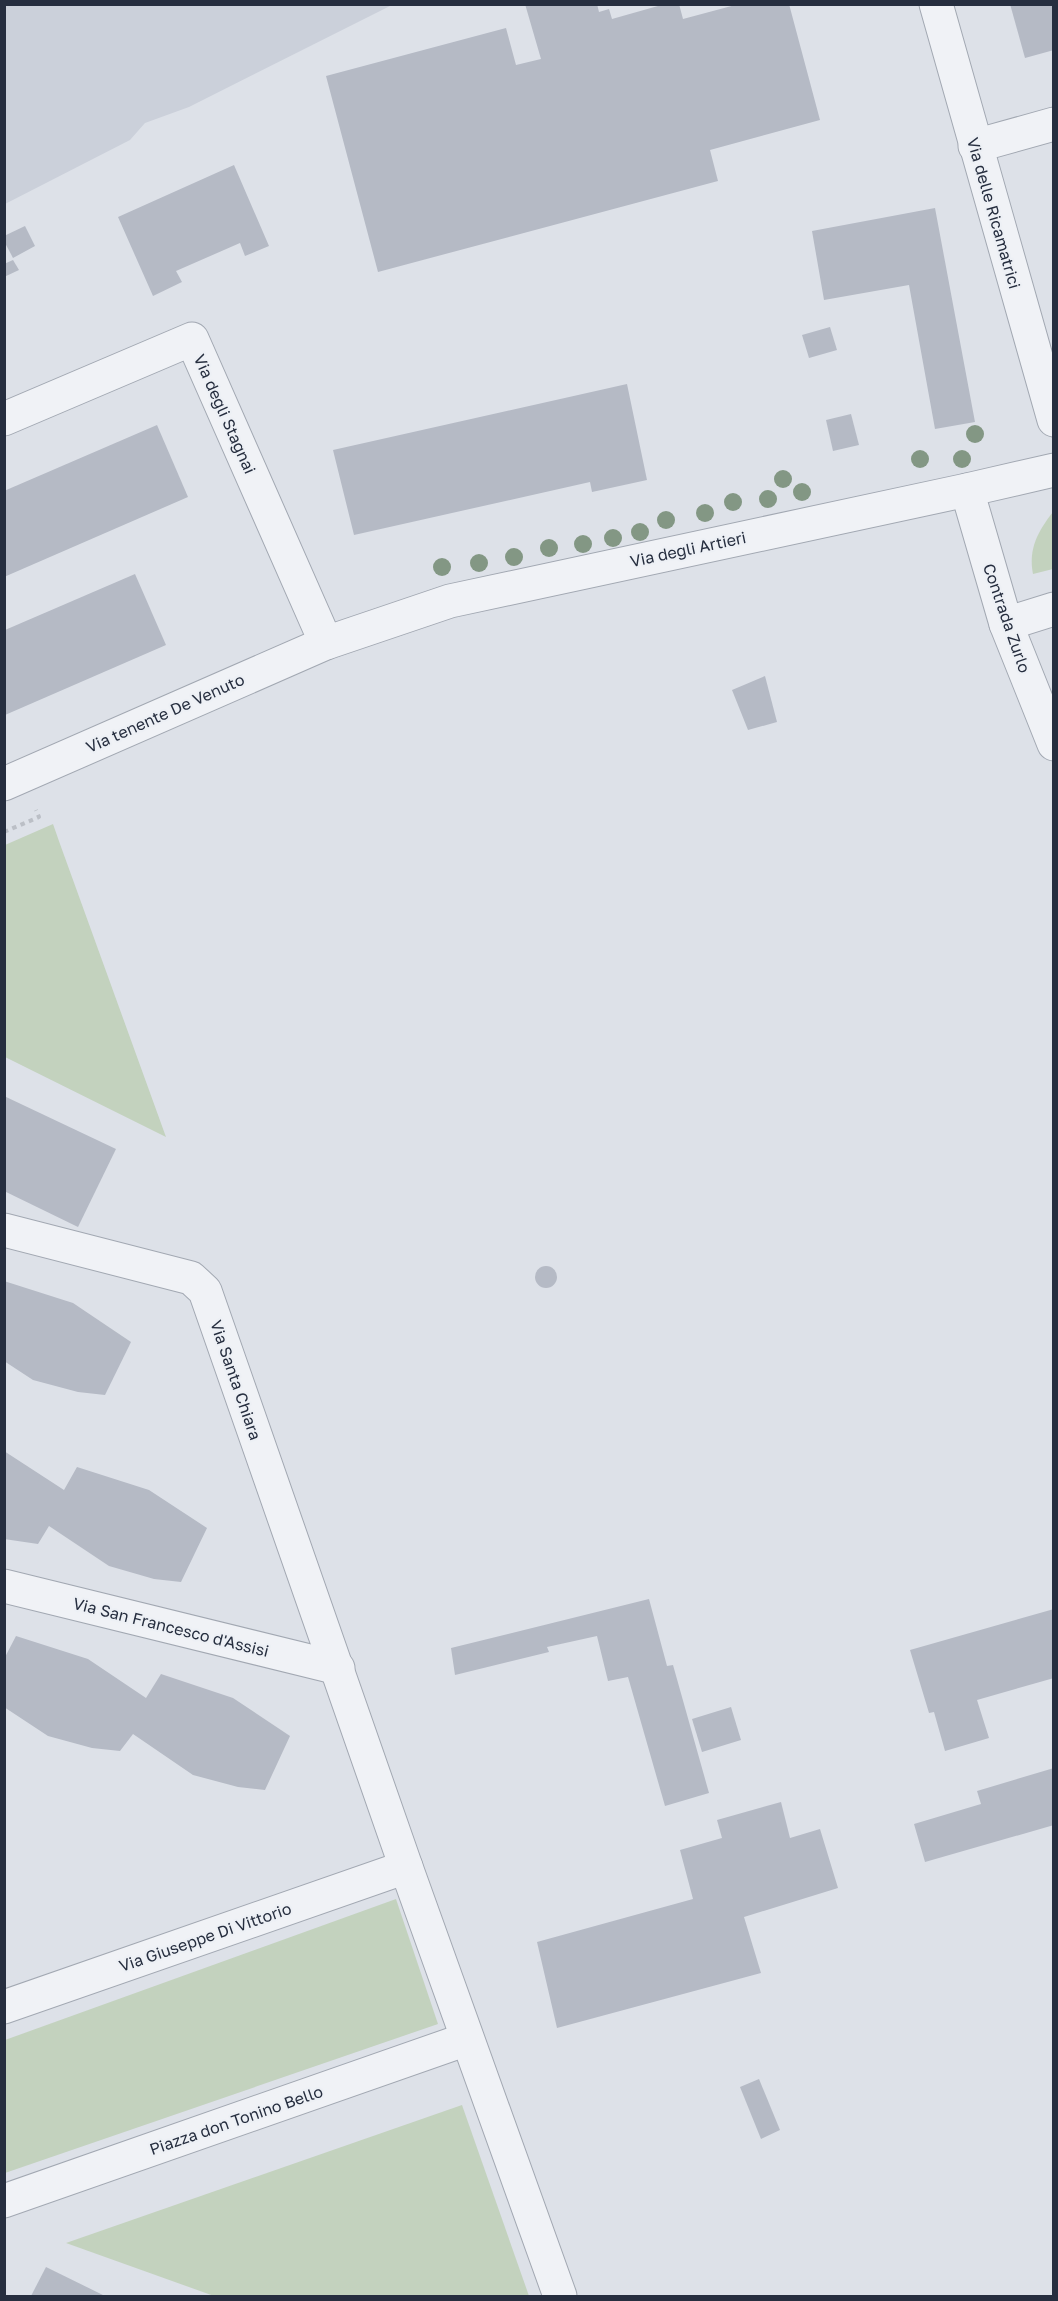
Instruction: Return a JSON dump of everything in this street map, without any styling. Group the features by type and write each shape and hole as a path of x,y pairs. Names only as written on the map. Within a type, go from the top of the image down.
{"street":[{"name":"Via delle Ricamatrici","path":"936,4 1053,420"},
{"path":"975,146 1053,124"},
{"name":"Via degli Stagnai","path":"4,419 192,339 326,643"},
{"name":"Via degli Artieri","path":"326,643 450,600 1053,470"},
{"name":"Contrada Zurlo","path":"967,490 1006,624 1053,744"},
{"path":"1006,624 1053,609"},
{"name":"Via tenente De Venuto","path":"4,784 326,643"},
{"name":"Via Santa Chiara","path":"4,1230 191,1278 205,1291 406,1867 560,2296"},
{"name":"Via San Francesco d'Assisi","path":"4,1586 338,1668"},
{"name":"Via Giuseppe Di Vittorio","path":"4,2007 406,1867"},
{"name":"Piazza don Tonino Bello","path":"4,2201 467,2039"}],"shaded area":[{"path":"5,4 392,5 189,107 145,123 130,140 5,204"}],"green space":[{"path":"1053,512 1053,569 1033,574 1033,548 1043,526"},
{"path":"53,824 166,1137 5,1057 5,845"},
{"path":"396,1899 438,2024 5,2173 5,2040"},
{"path":"462,2105 529,2296 214,2296 66,2243"}],"building":[{"path":"525,4 597,4 599,12 609,9 612,19 665,4 679,4 683,19 739,4 789,4 820,120 710,150 718,181 378,272 326,76 506,28 516,65 541,59"},
{"path":"1010,4 1054,4 1054,50 1025,58"},
{"path":"234,165 269,246 245,256 240,243 176,271 182,282 153,296 118,217"},
{"path":"935,208 975,422 935,429 909,285 824,300 812,231"},
{"path":"25,226 35,246 13,258 4,241 4,236"},
{"path":"13,260 19,270 4,277 4,264"},
{"path":"830,327 837,350 809,358 802,335"},
{"path":"627,384 647,480 592,492 590,482 354,535 333,450"},
{"path":"851,414 859,445 833,451 826,420"},
{"path":"157,425 188,497 4,577 4,491"},
{"path":"135,574 166,645 5,715 5,630"},
{"path":"765,676 777,722 748,730 732,690"},
{"path":"4,1096 116,1149 78,1227 4,1191"},
{"path":"546,1266 554,1269 557,1277 554,1285 546,1288 538,1285 535,1277 538,1269"},
{"path":"4,1281 73,1303 131,1342 105,1395 78,1392 33,1380 4,1361"},
{"path":"4,1451 64,1490 77,1467 149,1490 207,1528 181,1582 154,1579 109,1566 49,1526 38,1544 4,1539"},
{"path":"649,1599 667,1666 673,1665 709,1793 665,1806 628,1677 608,1681 597,1636 547,1647 549,1652 455,1675 451,1648"},
{"path":"1054,1609 1054,1678 977,1700 989,1738 945,1751 934,1712 929,1713 910,1650"},
{"path":"16,1636 88,1659 146,1698 161,1674 233,1698 290,1736 265,1790 238,1787 193,1775 133,1734 120,1751 92,1748 48,1736 4,1707 4,1659"},
{"path":"731,1707 741,1740 702,1752 692,1719"},
{"path":"1054,1768 1054,1825 925,1862 914,1824 981,1804 977,1791"},
{"path":"781,1802 790,1838 820,1829 838,1888 744,1917 761,1973 557,2028 537,1942 693,1899 680,1850 722,1838 717,1820"},
{"path":"759,2079 780,2130 761,2139 740,2087"},
{"path":"46,2267 105,2296 31,2296"}]}
